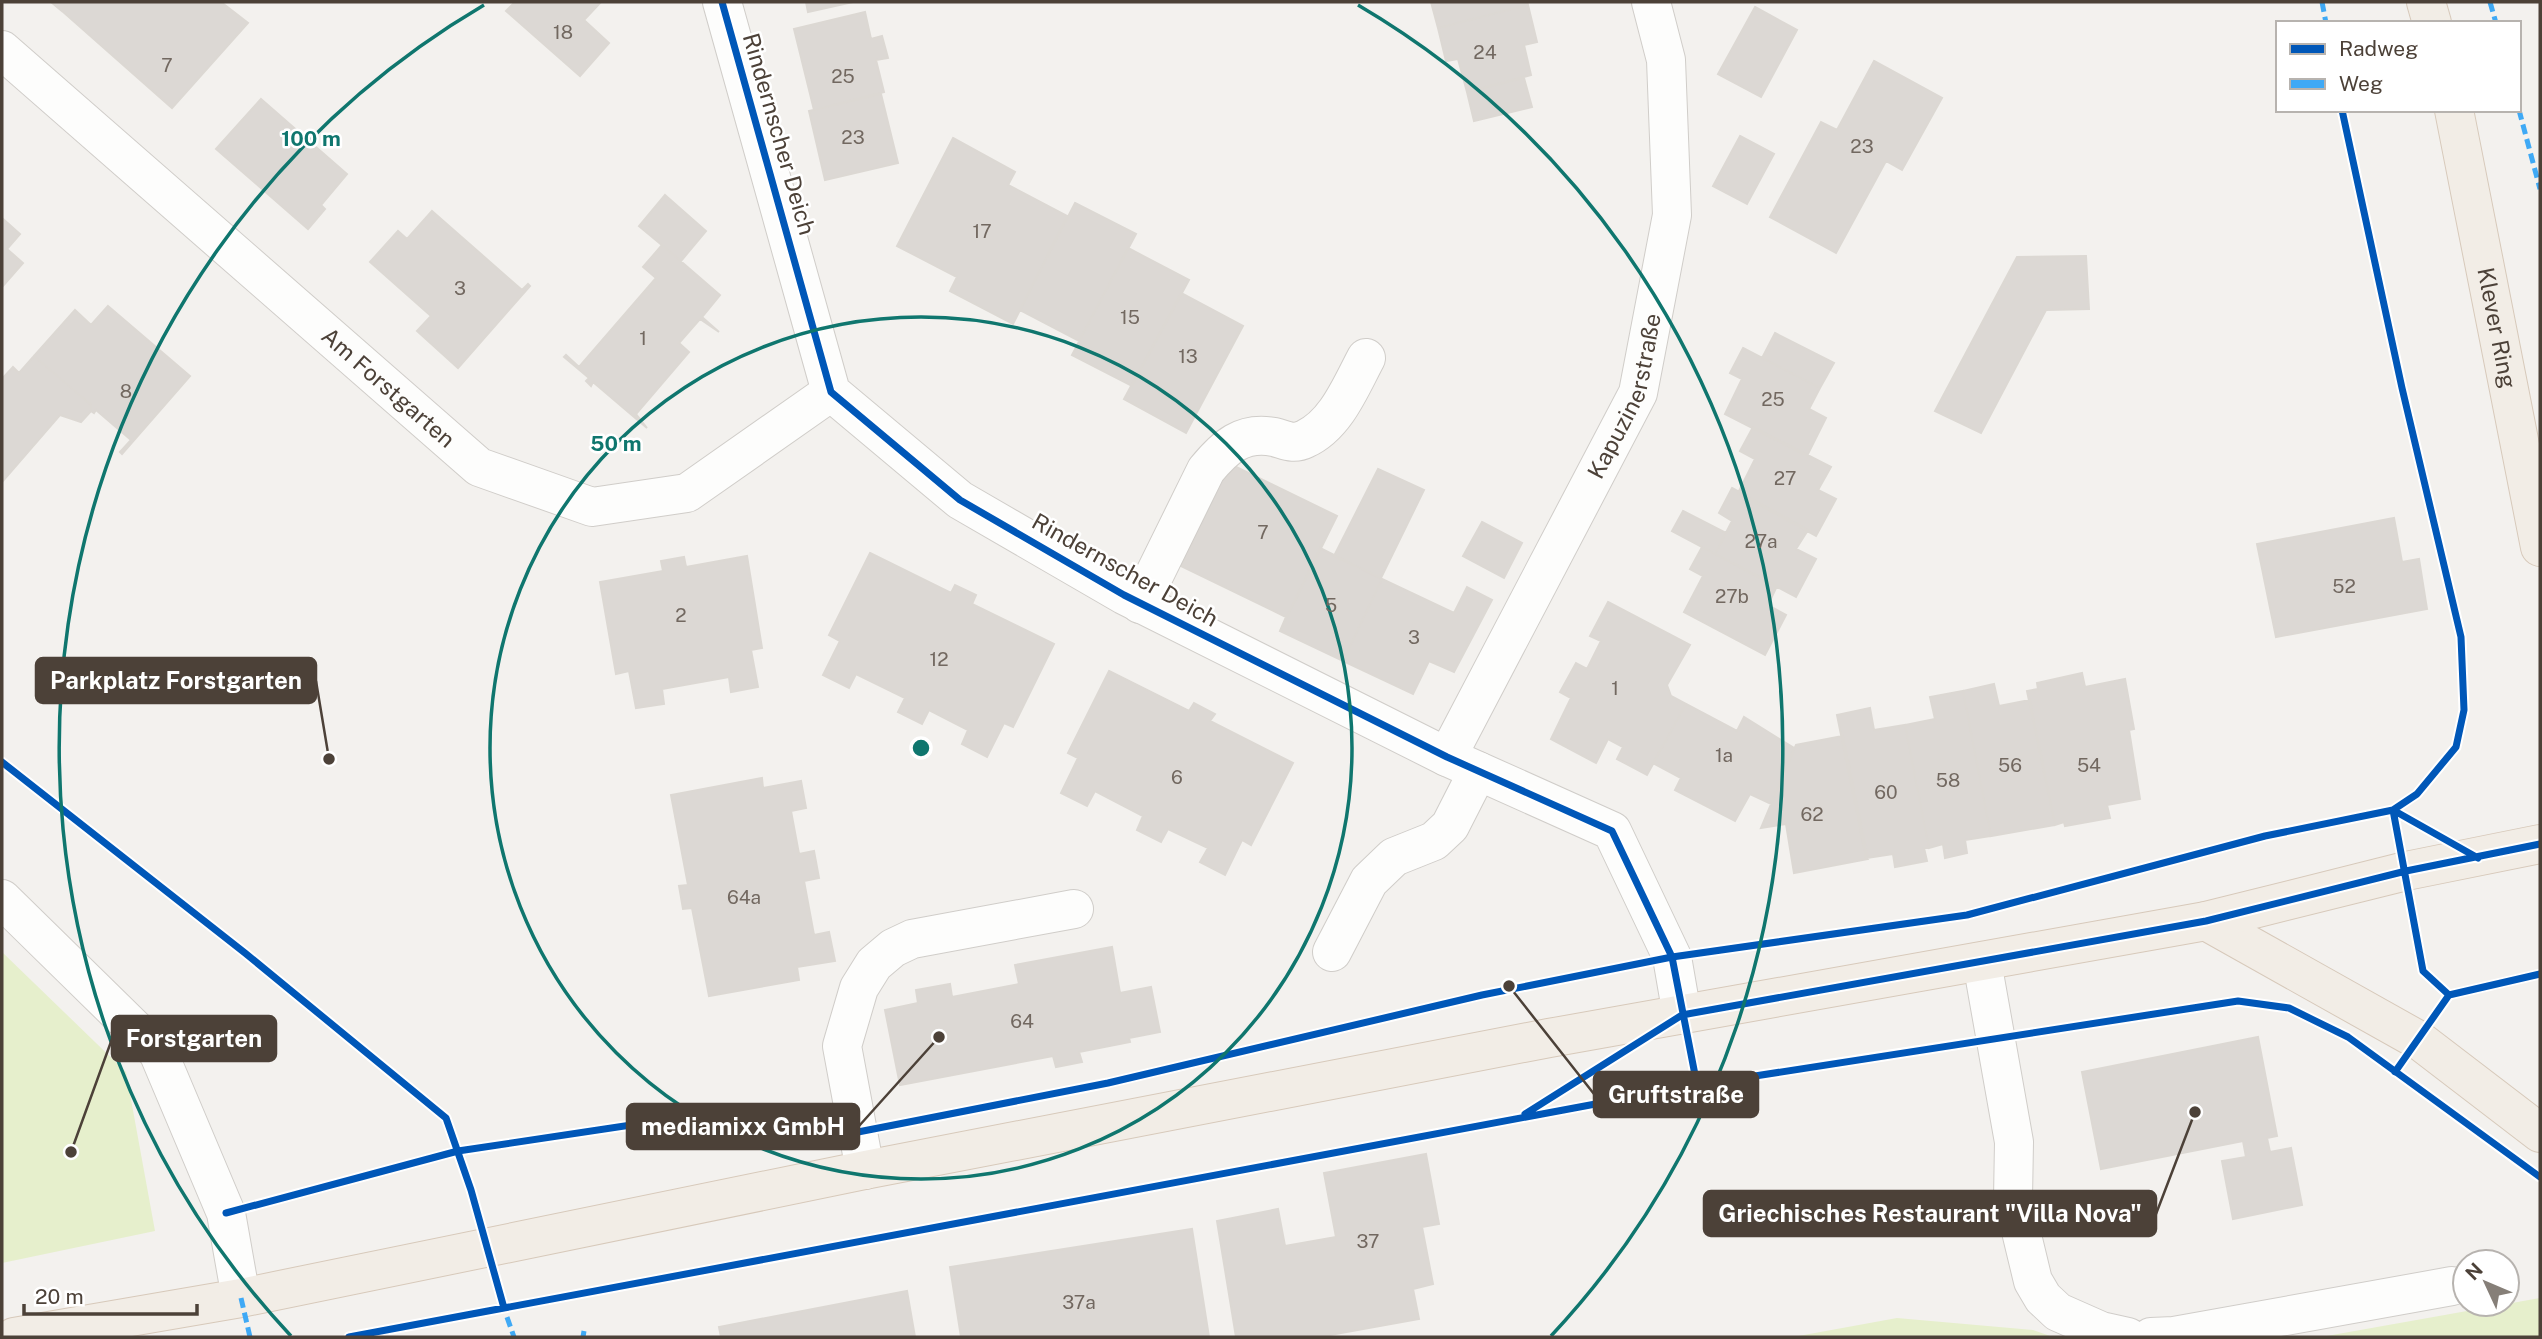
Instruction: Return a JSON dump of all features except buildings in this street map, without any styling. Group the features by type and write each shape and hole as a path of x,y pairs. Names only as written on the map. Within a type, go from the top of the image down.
{"main road":[{"path":"2426,2 2431,21"},
{"name":"Klever Ring","path":"2454,112 2540,547"},
{"path":"14,1337 242,1298 865,1170 1682,1015 2206,921 2406,871 2540,844"},
{"path":"2206,921 2420,1041 2540,1133"}],"street":[{"name":"Rindernscher Deich","path":"722,2 831,392 960,500 1140,604 1463,764 1612,831 1672,957 1682,1015"},
{"name":"Kapuzinerstraße","path":"1332,952 1376,872 1394,857 1434,841 1450,827 1463,764 1638,393 1672,215 1666,60 1651,2"},
{"name":"Am Forstgarten","path":"8,68 479,467 592,507 687,493 831,392"},
{"path":"1140,604 1206,470 1221,452 1237,439 1256,435 1291,443 1305,439 1322,428 1338,409 1366,358"},
{"path":"2,899 158,1052 226,1213 242,1298"},
{"path":"865,1170 842,1046 859,988 874,964 893,948 912,939 1074,908"},
{"path":"1982,962 2014,1142 2013,1198 2033,1281 2043,1297 2058,1312 2101,1331 2128,1337"},
{"path":"2151,1337 2175,1336 2451,1286"}],"green space":[{"path":"2,952 126,1072 155,1231 2,1263"},
{"path":"2540,1298 2540,1337 2321,1337 2451,1314 2451,1318 2521,1318 2521,1301"},
{"path":"1897,1318 2033,1330 2053,1337 1793,1337"}],"marked path":[{"path":"2322,2 2326,21"},
{"path":"2490,2 2495,21"},
{"path":"2520,112 2540,189"},
{"path":"241,1298 250,1337"},
{"path":"502,1303 514,1337"},
{"path":"583,1337 584,1331"}],"cycle path":[{"path":"722,2 831,392 960,500 1124,595 1447,757 1612,831 1672,957 1697,1085"},
{"path":"226,1213 458,1151 711,1113 798,1129 858,1132 1108,1083 1482,995 1672,957 1967,915 2265,836 2393,810 2417,794 2456,747 2464,710 2461,637 2402,388 2342,112"},
{"path":"2,762 245,953 446,1118 471,1190 504,1308"},
{"path":"2393,810 2423,971 2449,995"},
{"path":"2393,810 2478,858"},
{"path":"1525,1114 1682,1015 2206,921 2406,871 2540,844"},
{"path":"2395,1072 2449,995 2540,974"},
{"path":"349,1337 1697,1085 2238,1001 2289,1008 2348,1037 2540,1177"}],"place":[{"name":"Parkplatz Forstgarten","path":"329,759"},
{"name":"Gruftstraße","path":"1509,986"},
{"name":"mediamixx GmbH","path":"939,1037"},
{"name":"Griechisches Restaurant \"Villa Nova\"","path":"2195,1112"},
{"name":"Forstgarten","path":"71,1152"}]}
